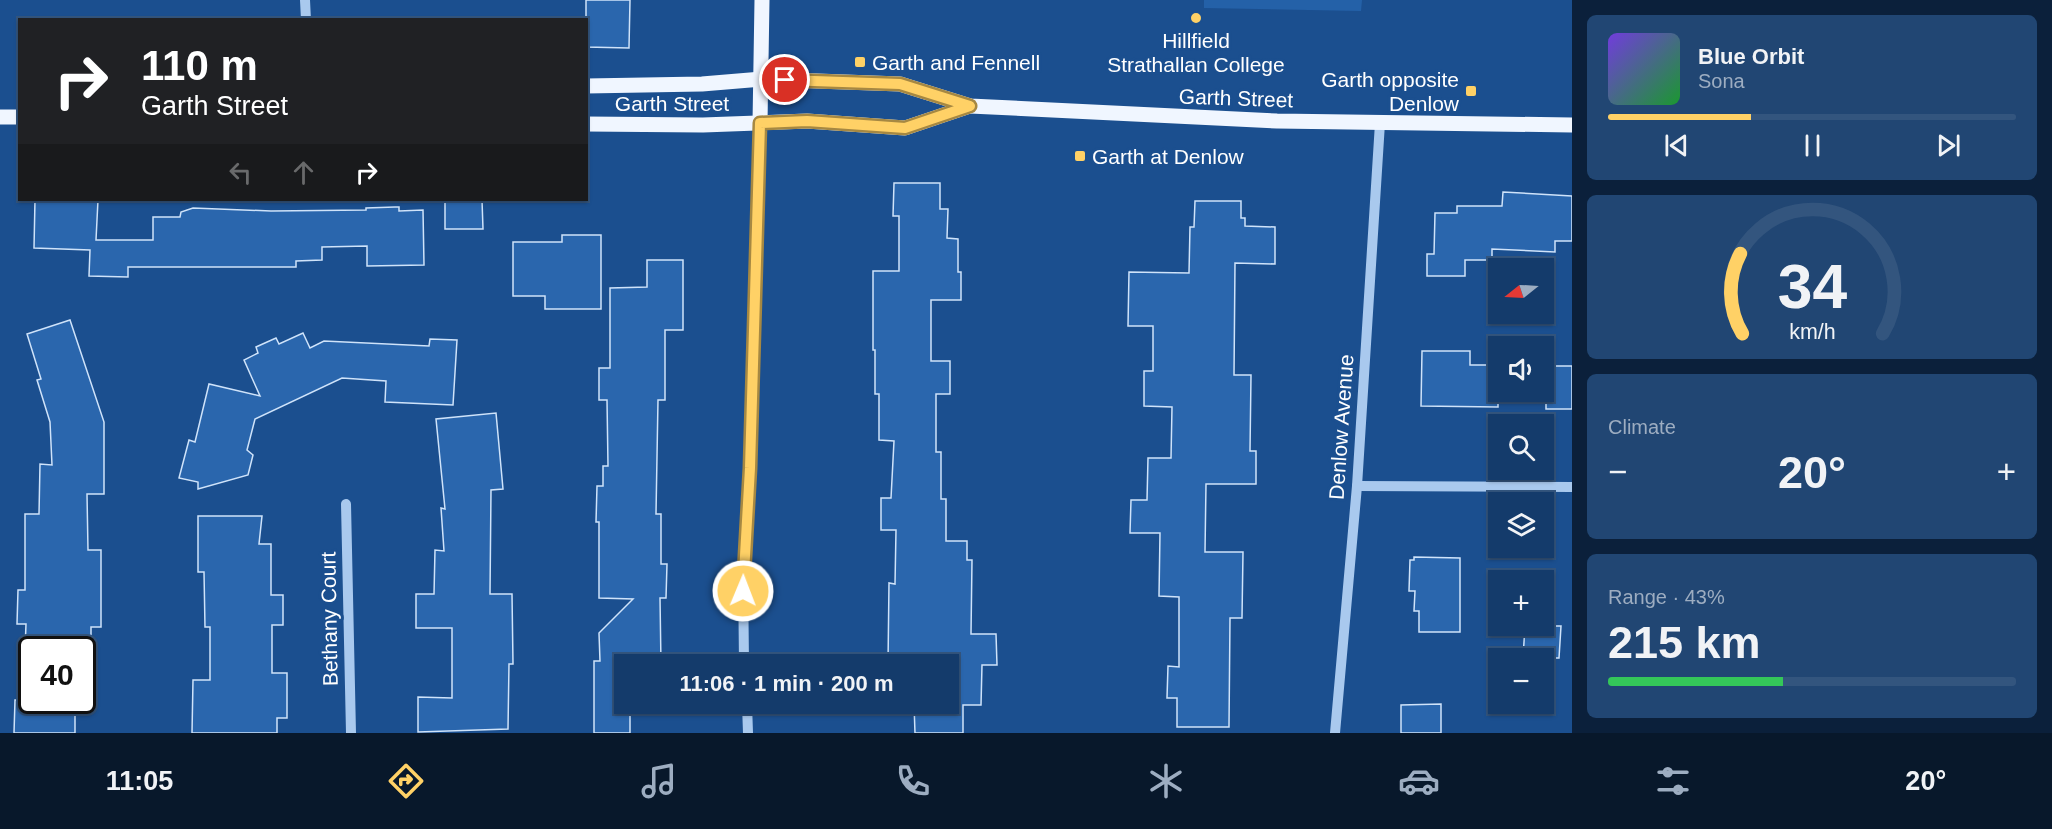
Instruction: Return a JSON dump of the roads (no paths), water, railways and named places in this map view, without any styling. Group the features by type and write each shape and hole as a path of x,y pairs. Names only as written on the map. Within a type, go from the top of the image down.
{"main road":[{"path":"760,123 762,0"},
{"name":"Garth Street","path":"588,86 702,84 762,79 900,84 970,106 1277,121 1572,125"},
{"name":"Garth Street","path":"588,124 703,125 807,121 905,128 970,106"},
{"path":"0,117 18,117"}],"street":[{"path":"305,0 306,18"},
{"path":"744,654 743,572 750,468 760,123"},
{"name":"Denlow Avenue","path":"1335,733 1357,486 1380,123"},
{"path":"1357,486 1572,486"},
{"name":"Bethany Court","path":"346,504 351,733"},
{"path":"747,714 748,733"}],"place":[{"name":"Hillfield Strathallan College","path":"1196,18"},
{"name":"Garth and Fennell","path":"860,62"},
{"name":"Garth opposite Denlow","path":"1471,91"},
{"name":"Garth at Denlow","path":"1080,156"}]}
